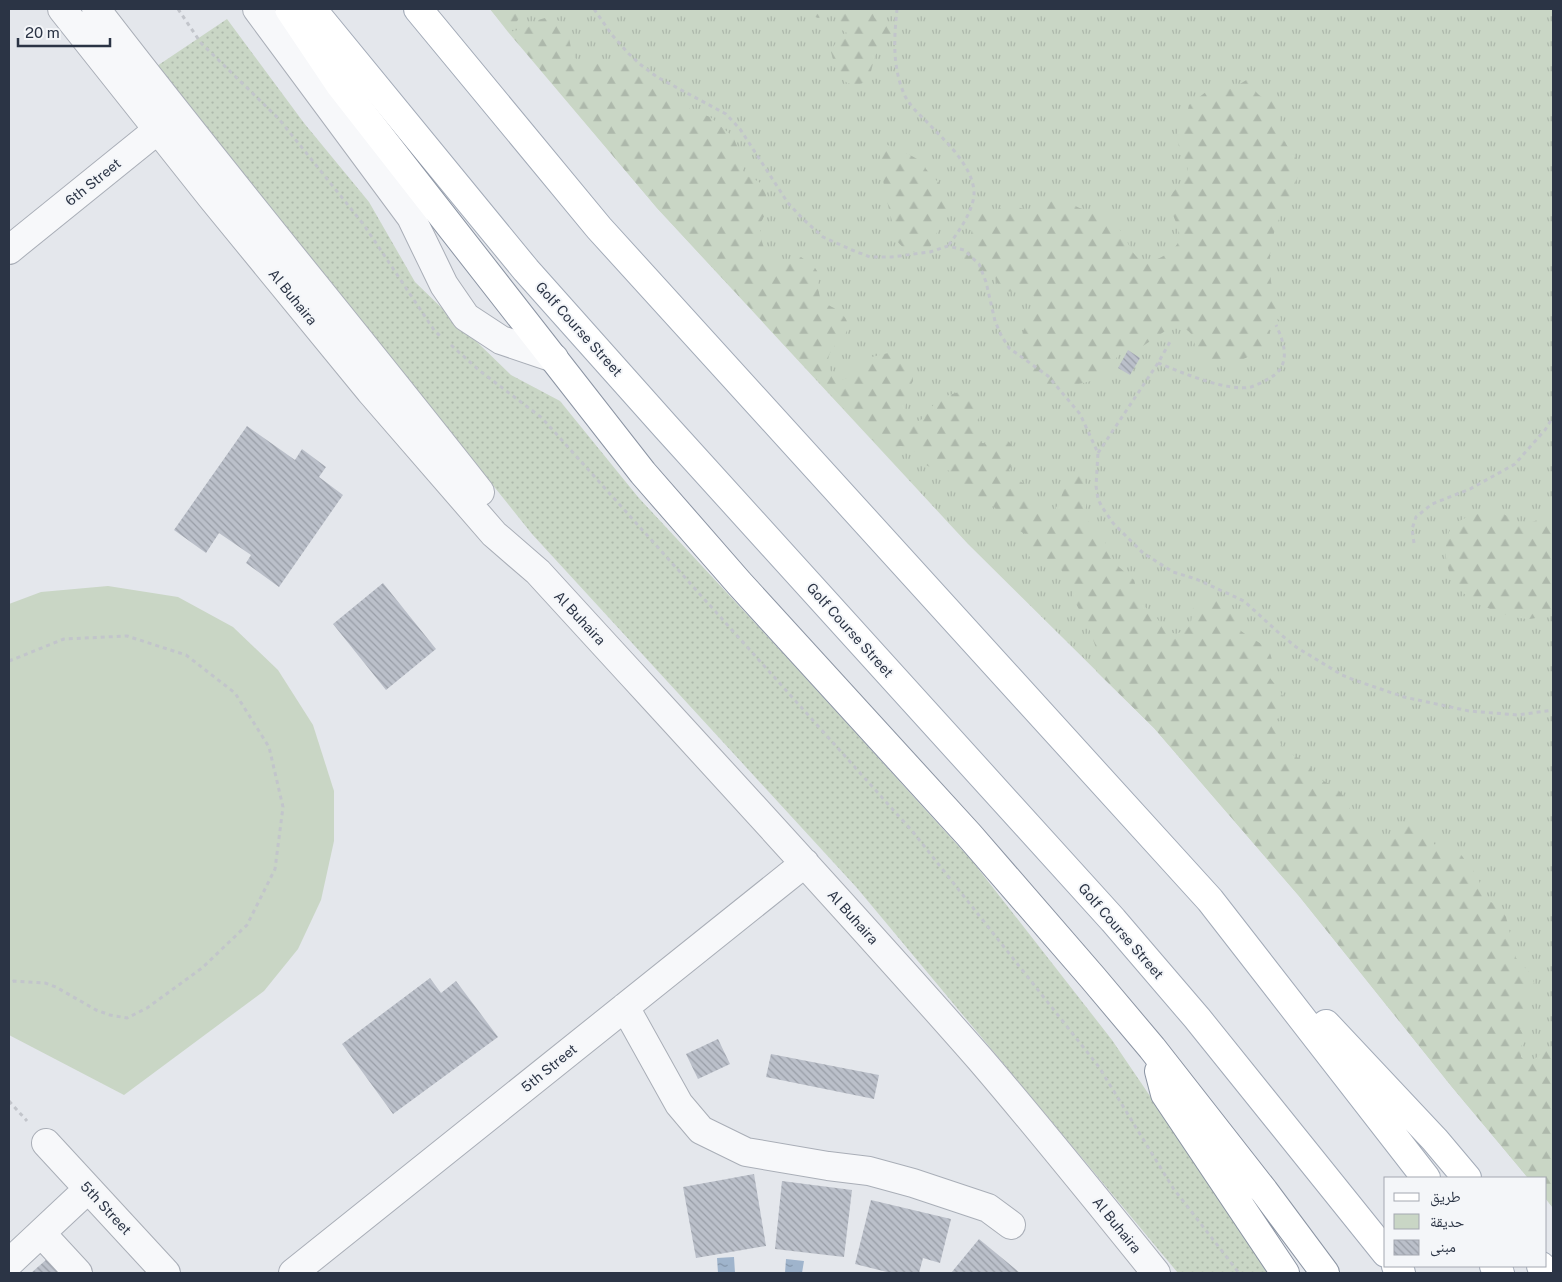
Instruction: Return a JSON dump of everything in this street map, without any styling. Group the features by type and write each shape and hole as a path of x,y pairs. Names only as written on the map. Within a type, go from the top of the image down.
{"main road":[{"path":"290,9 340,85 642,473 738,583 969,835 1152,1048 1264,1191 1325,1273"},
{"name":"Golf Course Street","path":"312,9 526,270 1145,958 1203,1025 1384,1251"},
{"path":"418,9 599,228 1210,900 1435,1140 1467,1177"},
{"path":"1210,900 1425,1177"},
{"path":"1152,1048 1165,1094 1285,1273"}],"street":[{"name":"Al Buhaira","path":"62,9 167,122"},
{"name":"Al Buhaira","path":"96,9 167,122 370,390 487,527 538,572 805,863 981,1061 1092,1193 1156,1273"},
{"path":"257,9 412,217 444,284 466,317 501,340 554,358"},
{"name":"6th Street","path":"9,250 167,122"},
{"name":"5th Street","path":"293,1273 805,863"},
{"path":"625,1007 679,1104 701,1130 746,1152 869,1171 913,1182 988,1208 1011,1225"},
{"name":"5th Street","path":"46,1143 166,1273"},
{"path":"9,1264 88,1189"},
{"path":"41,1233 78,1273"}],"path":[{"path":"178,9 201,43 279,119 346,202 364,225 434,330 480,371 542,418 913,832 1099,1067 1173,1188 1238,1273"},
{"path":"594,9 612,35 641,65 657,77 726,114 740,128 788,203 823,237 870,257 891,258 930,252 948,246 964,250 979,264 986,282 995,321 1001,335 1009,348 1048,376 1080,414 1098,453 1096,486 1102,508 1113,523 1143,553 1173,572 1196,579 1244,601 1296,647 1342,675 1404,697 1469,711 1518,715 1553,710"},
{"path":"898,9 894,52 899,81 906,97 949,145 968,169 972,180 974,195 970,210 962,227 948,246"},
{"path":"1158,363 1197,379 1250,387 1275,376 1283,364 1285,353 1283,340 1276,325"},
{"path":"1098,453 1158,363 1171,340"},
{"path":"1414,543 1412,529 1416,517 1432,504 1470,489 1515,464 1545,430 1553,417"},
{"path":"9,662 64,638 126,636 186,655 236,694 269,747 283,807 276,869 247,925 202,968 146,1008 127,1018 110,1015 83,1004 65,992 44,983 14,981 9,983"}],"green space":[{"path":"490,9 1553,9 1553,1208 1547,1200 1547,1177 1527,1177 1452,1087 1299,896 1154,728 968,544 657,208"},
{"path":"490,9 526,9 509,32 527,28 538,20 545,18 560,21 567,28 571,48 579,62 589,64 605,60 626,64 641,78 690,109 710,117 731,135 740,153 743,173 759,182 764,188 766,209 760,227 762,243 766,252 775,260 785,262 801,257 812,265 818,274 819,294 823,303 839,311 846,320 847,330 831,351 828,360 830,370 837,380 848,377 864,360 892,352 901,359 913,375 913,381 908,390 904,415 906,425 921,420 935,403 949,395 959,392 975,395 980,409 975,426 981,443 1000,438 1011,444 1016,460 1009,470 1010,473 1017,480 1029,486 1036,506 1044,511 1055,509 1067,481 1075,472 1084,477 1088,497 1084,516 1104,540 1119,567 1134,580 1140,600 1154,614 1166,631 1176,634 1188,628 1196,600 1207,597 1217,601 1234,613 1239,621 1241,631 1267,648 1272,659 1270,678 1282,695 1285,705 1284,710 1274,722 1277,736 1288,752 1305,761 1315,777 1334,786 1342,794 1352,813 1354,823 1362,830 1382,836 1393,835 1411,823 1421,826 1430,832 1432,841 1439,850 1449,848 1459,852 1478,877 1484,897 1501,909 1506,917 1516,958 1530,973 1534,983 1527,993 1523,1005 1528,1021 1520,1029 1525,1038 1521,1047 1521,1057 1529,1064 1545,1050 1553,1048 1553,1208 1547,1200 1547,1177 1527,1177 1452,1087 1299,896 1154,728 1096,671 1096,648 1089,628 1057,562 1035,562 1028,555 1025,534 1006,523 994,507 974,501 957,474 947,470 936,470 926,465 912,449 901,446 882,450 657,208 508,32"},
{"path":"806,9 873,9 874,17 888,26 892,34 877,52 870,75 865,82 852,84 846,82 836,69 831,52 835,44 847,33 840,29 835,13 818,18 810,15"},
{"path":"227,19 304,123 369,202 415,282 511,375 560,401 638,497 973,862 1112,1040 1270,1273 1178,1273 857,888 532,534 157,66"},
{"path":"1250,78 1255,84 1257,93 1262,97 1273,99 1278,105 1281,134 1300,163 1296,182 1277,224 1271,249 1270,273 1274,298 1282,322 1276,318 1269,321 1269,337 1264,346 1248,357 1228,364 1209,365 1199,360 1192,335 1178,324 1143,346 1127,349 1120,353 1099,379 1059,389 1042,390 1034,387 1026,372 1021,349 1023,331 1031,316 1035,299 1031,291 1024,289 1015,292 1005,291 998,285 995,277 971,270 961,256 961,247 971,234 974,221 980,212 988,212 1010,206 1032,209 1051,201 1064,202 1083,209 1103,213 1120,230 1136,256 1140,259 1149,261 1162,257 1169,253 1178,243 1179,231 1170,206 1170,199 1171,195 1185,180 1188,172 1177,136 1189,105 1211,88 1227,90"},
{"path":"885,144 917,159 948,196 948,212 933,242 928,249 919,253 909,251 897,241 885,193 879,151"},
{"path":"1491,512 1504,514 1515,521 1527,524 1553,514 1553,612 1538,618 1528,619 1509,616 1478,603 1461,591 1452,579 1446,554 1447,537 1450,530 1463,519"},
{"path":"108,586 178,597 233,627 278,670 313,725 334,791 334,841 321,900 298,949 264,991 124,1095 9,1035 9,604 41,592"}],"water":[{"path":"734,1257 735,1273 718,1273 717,1258"},
{"path":"786,1259 804,1261 802,1273 785,1273"}],"building":[{"path":"1128,350 1140,358 1130,375 1118,368"},
{"path":"247,426 295,460 302,449 326,467 319,477 343,495 279,587 246,563 251,555 219,533 206,553 174,530"},
{"path":"383,583 436,649 386,690 333,624"},
{"path":"430,978 441,993 456,981 498,1037 393,1114 342,1044"},
{"path":"718,1039 730,1064 698,1079 686,1054"},
{"path":"771,1054 879,1075 874,1099 766,1077"},
{"path":"754,1174 766,1246 696,1258 683,1187"},
{"path":"782,1181 852,1190 844,1257 775,1249"},
{"path":"871,1200 951,1219 940,1263 923,1258 919,1273 891,1273 855,1264"},
{"path":"979,1239 1020,1273 951,1273"},
{"path":"47,1259 60,1273 31,1273"}]}
